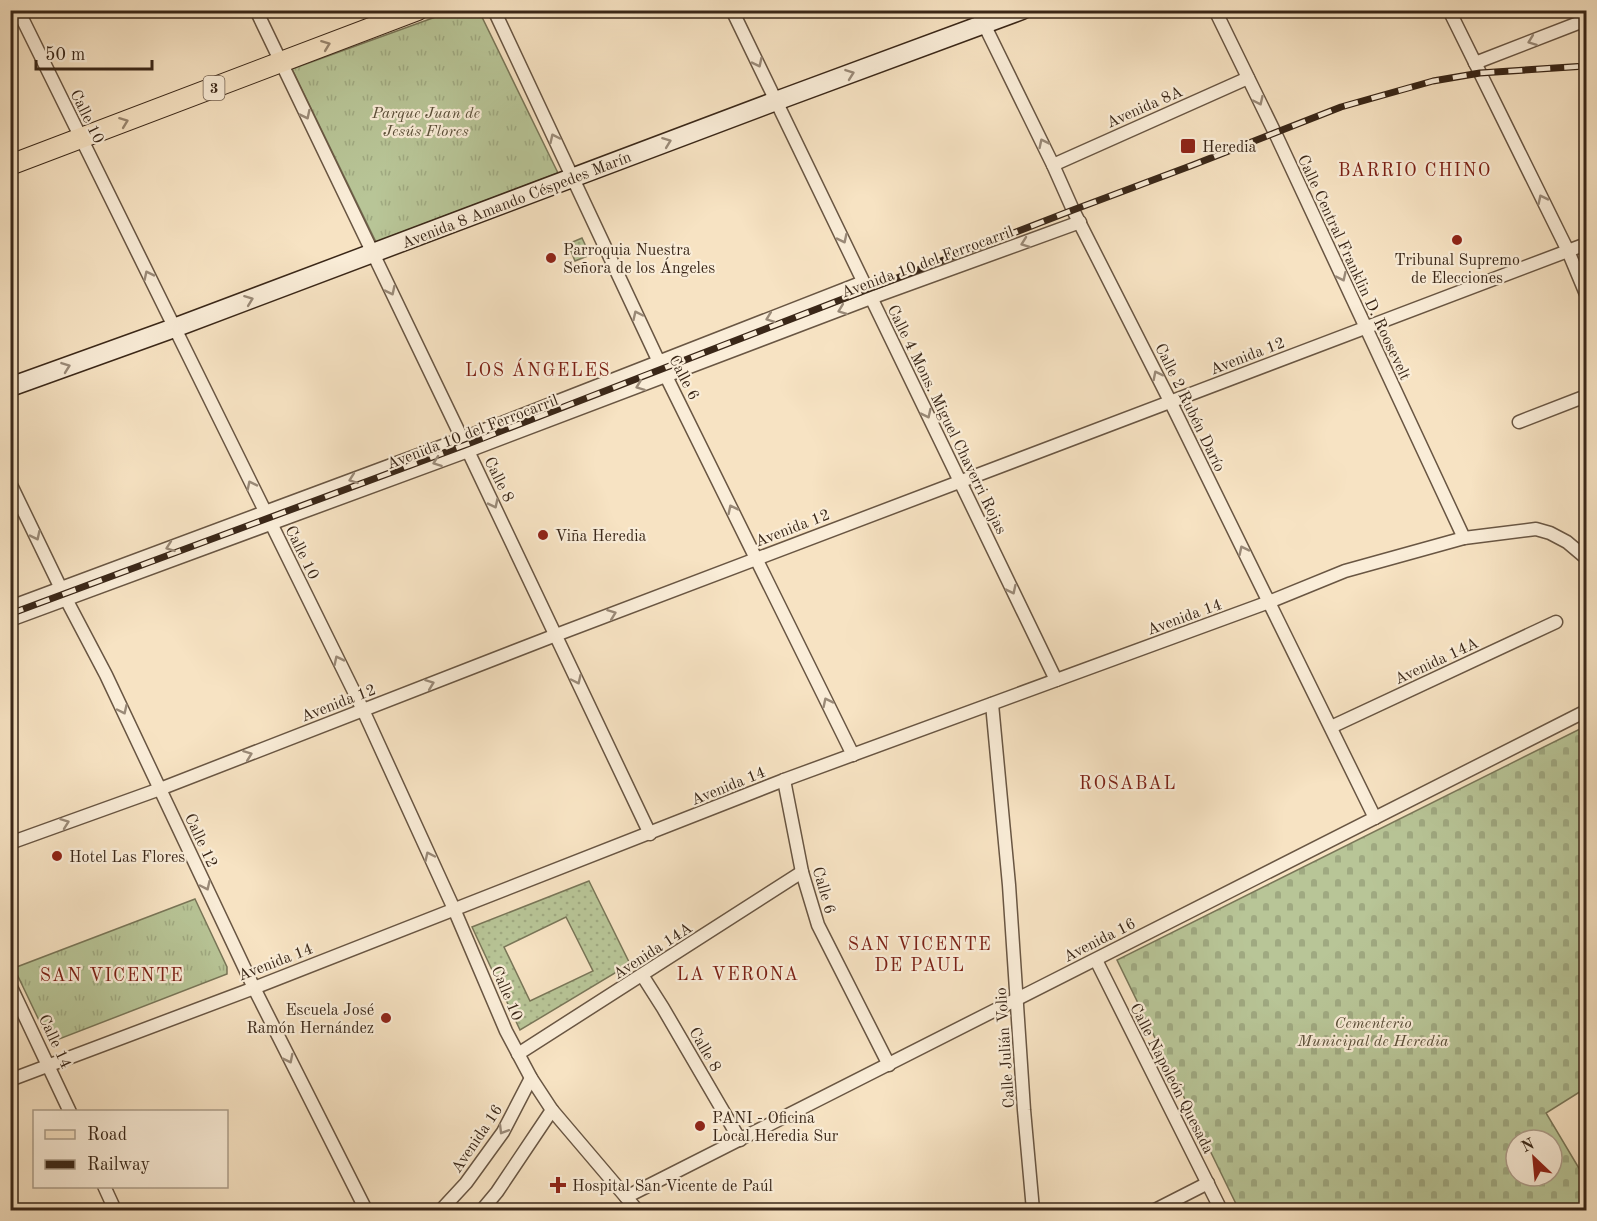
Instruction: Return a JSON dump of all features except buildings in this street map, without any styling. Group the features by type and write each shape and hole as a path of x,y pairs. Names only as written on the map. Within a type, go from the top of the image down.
{"main road":[{"name":"3","path":"10,165 418,10"}],"street":[{"name":"Calle 10","path":"18,10 363,710 518,1054 552,1110 637,1210"},
{"name":"Calle 8","path":"256,10 650,834"},
{"name":"Calle 6","path":"494,10 658,362 853,755"},
{"name":"Calle 4 Mons. Miguel Chaverri Rojas","path":"732,10 1056,680"},
{"name":"Avenida 8 Amando Céspedes Marín","path":"10,387 174,328 776,101 981,18 1022,10"},
{"name":"Calle Central Franklin D. Roosevelt","path":"1215,10 1464,538"},
{"path":"1449,10 1587,294"},
{"name":"Calle 2 Rubén Darío","path":"981,18 1073,210 1170,401 1375,818"},
{"path":"1475,63 1587,20"},
{"name":"Avenida 8A","path":"1053,165 1248,78"},
{"name":"Avenida 10 del Ferrocarril","path":"10,607 63,593 270,524 871,298 1080,222"},
{"name":"Avenida 12","path":"10,843 160,789 556,635 1587,244"},
{"name":"Avenida 10 del Ferrocarril","path":"10,620 63,593 264,512 461,439 863,282"},
{"path":"1518,422 1587,396"},
{"name":"Calle 12","path":"10,483 106,675 254,988 366,1210"},
{"name":"Avenida 14","path":"10,1080 254,988 784,780 1269,602 1355,568 1464,538 1536,529 1567,542 1587,558"},
{"name":"Avenida 14A","path":"1331,727 1556,622"},
{"name":"Calle Julián Volio","path":"992,704 1010,885 1024,1110 1033,1210"},
{"name":"Avenida 16","path":"626,1197 1587,711"},
{"name":"Calle 6","path":"784,780 802,872 818,926 889,1065"},
{"name":"Avenida 14A","path":"518,1054 802,872"},
{"name":"Calle Napoleón Quesada","path":"1096,960 1221,1210"},
{"name":"Calle 8","path":"642,975 740,1140"},
{"name":"Calle 14","path":"10,985 50,1065 69,1110"},
{"name":"Avenida 16","path":"441,1210 466,1183 503,1132 531,1078"},
{"path":"482,1210 497,1192 552,1110"},
{"path":"1155,1210 1208,1184"},
{"path":"106,1188 115,1210"}],"green space":[{"name":"Parque Juan de Jesús Flores","path":"452,11 479,11 558,173 376,242 292,69"},
{"path":"582,238 590,255 575,261 568,244"},
{"name":"Cementerio Municipal de Heredia","path":"1586,726 1586,969 1584,971 1586,975 1586,1088 1546,1113 1555,1128 1504,1128 1504,1188 1564,1188 1564,1143 1586,1180 1586,1210 1239,1210 1117,960"},
{"path":"589,881 630,964 520,1030 472,927","holes":["566,917 593,971 530,1001 504,947"]},
{"path":"195,899 227,967 227,974 54,1041 47,1037 14,968"}],"railway":[{"path":"10,614 465,445 1341,107 1433,81 1480,73 1586,66"}],"place":[{"name":"Heredia","path":"1188,146"},
{"name":"Tribunal Supremo de Elecciones","path":"1457,240"},
{"name":"Parroquia Nuestra Señora de los Ángeles","path":"551,258"},
{"name":"Viña Heredia","path":"543,535"},
{"name":"Hotel Las Flores","path":"57,856"},
{"name":"Escuela José Ramón Hernández","path":"386,1018"},
{"name":"PANI - Oficina Local Heredia Sur","path":"700,1126"},
{"name":"Hospital San Vicente de Paúl","path":"558,1185"}],"district":[{"name":"BARRIO CHINO","path":"1415,170"},
{"name":"LOS ÁNGELES","path":"538,370"},
{"name":"ROSABAL","path":"1128,783"},
{"name":"SAN VICENTE DE PAUL","path":"920,954"},
{"name":"LA VERONA","path":"738,974"},
{"name":"SAN VICENTE","path":"112,975"}]}
